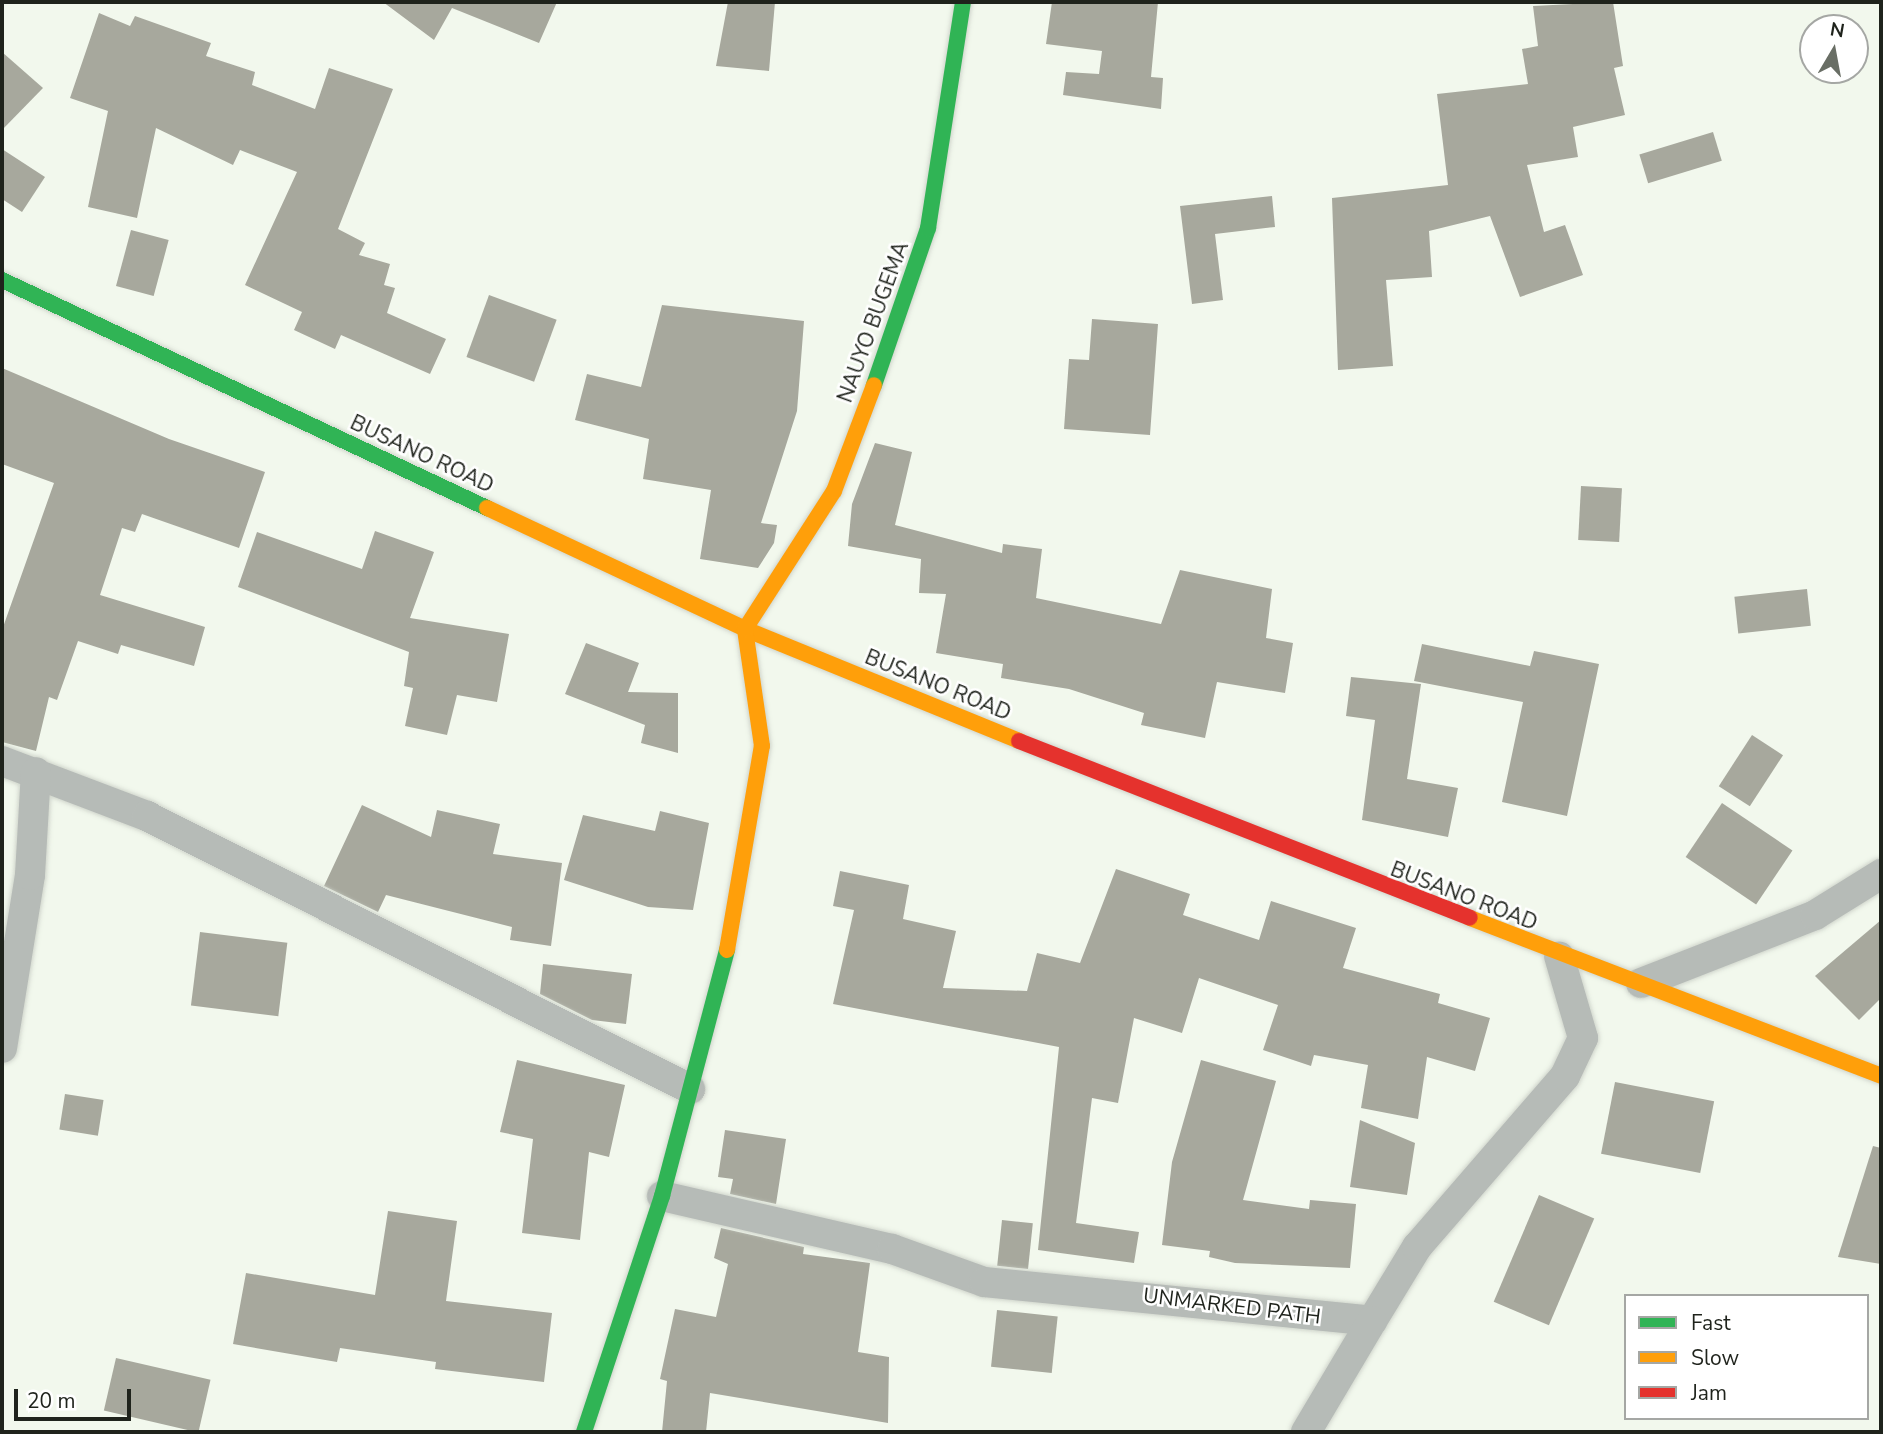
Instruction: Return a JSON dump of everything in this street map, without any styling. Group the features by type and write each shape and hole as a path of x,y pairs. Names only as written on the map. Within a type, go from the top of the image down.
{"street":[{"name":"NAUYO BUGEMA","path":"745,629 834,491 901,313 928,228 963,2"},
{"name":"BUSANO ROAD","path":"2,281 745,629 1559,956 1641,983 1881,1076"},
{"path":"584,1432 662,1196 733,928 762,746 745,629"},
{"path":"2,761 148,816 690,1089"},
{"path":"2,1048 30,875 36,772"},
{"path":"1641,983 1815,915 1881,874"},
{"path":"1306,1432 1417,1247 1565,1076 1583,1038 1559,956"},
{"name":"UNMARKED PATH","path":"662,1196 892,1249 984,1282 1372,1321"}],"building":[{"path":"383,2 557,2 539,43 452,8 434,40"},
{"path":"728,2 775,2 769,71 716,66"},
{"path":"1052,2 1158,2 1151,77 1163,78 1161,109 1063,95 1066,72 1099,74 1102,51 1046,44"},
{"path":"1613,2 1623,66 1614,68 1625,115 1573,127 1578,157 1527,165 1544,232 1565,225 1583,275 1520,297 1490,216 1429,231 1432,277 1386,280 1393,366 1338,370 1332,198 1448,185 1437,94 1528,84 1522,49 1538,46 1533,6"},
{"path":"99,13 130,26 135,16 211,43 206,56 255,72 252,85 315,109 329,68 393,89 338,229 365,243 359,255 390,264 384,285 395,288 387,313 446,339 430,374 341,335 335,349 294,330 302,312 245,285 297,172 240,150 233,165 156,128 137,218 88,207 108,111 70,98"},
{"path":"2,52 43,88 2,130"},
{"path":"1713,132 1722,161 1648,183 1639,155"},
{"path":"2,149 45,177 22,212 2,199"},
{"path":"1272,196 1275,227 1215,234 1223,300 1192,304 1180,206"},
{"path":"131,230 169,240 154,296 116,286"},
{"path":"489,295 557,320 534,382 466,357"},
{"path":"662,305 804,321 797,411 761,523 777,525 774,543 758,568 700,559 711,490 643,479 649,439 575,420 587,374 641,387"},
{"path":"1092,319 1158,324 1150,435 1064,429 1069,359 1089,360"},
{"path":"2,368 169,439 265,472 239,548 142,514 135,532 122,528 100,595 205,627 194,666 121,645 118,654 78,641 57,700 49,697 36,751 2,742 2,630 54,483 2,464"},
{"path":"875,443 912,452 895,525 1002,553 1003,544 1042,549 1036,598 1161,624 1180,570 1272,589 1266,638 1293,643 1285,693 1217,682 1205,738 1141,725 1144,713 1069,689 1001,678 1003,664 936,653 946,594 919,593 921,559 848,546 852,504"},
{"path":"1581,486 1622,488 1619,542 1578,540"},
{"path":"375,531 434,552 410,618 509,634 497,702 457,695 447,735 405,726 413,688 404,686 409,652 238,587 257,532 362,569"},
{"path":"1807,589 1811,626 1738,633 1734,597"},
{"path":"586,643 639,663 628,692 678,693 678,753 641,743 645,725 565,694"},
{"path":"1422,644 1530,666 1534,651 1599,664 1567,816 1502,802 1523,702 1414,681"},
{"path":"1351,677 1421,684 1407,779 1458,788 1448,837 1362,820 1375,720 1346,716"},
{"path":"1752,735 1783,755 1750,806 1719,786"},
{"path":"1722,803 1792,851 1756,904 1686,857"},
{"path":"362,805 431,837 437,810 500,824 493,854 562,863 551,946 510,940 512,927 386,895 378,912 324,886"},
{"path":"660,811 709,823 693,910 648,907 564,880 583,815 655,831"},
{"path":"1116,869 1190,894 1183,915 1259,940 1271,901 1356,928 1343,968 1440,994 1438,1003 1490,1018 1475,1071 1427,1057 1418,1119 1361,1108 1368,1065 1314,1055 1311,1066 1263,1050 1278,1005 1199,978 1182,1033 1134,1018 1118,1103 1092,1098 1076,1223 1139,1232 1134,1263 1038,1250 1059,1047 833,1004 854,910 833,906 840,871 909,885 903,919 956,931 943,988 1027,991 1037,953 1080,963"},
{"path":"1881,920 1881,998 1859,1020 1815,976"},
{"path":"200,932 287,943 278,1016 191,1005"},
{"path":"543,964 632,974 626,1024 592,1020 540,994"},
{"path":"517,1060 625,1085 609,1157 589,1152 580,1240 522,1233 533,1139 500,1132"},
{"path":"1201,1060 1276,1081 1243,1200 1309,1209 1310,1200 1356,1204 1350,1268 1235,1263 1209,1257 1210,1251 1162,1245 1172,1162"},
{"path":"1615,1082 1714,1101 1700,1173 1601,1154"},
{"path":"65,1094 104,1100 98,1136 59,1130"},
{"path":"1360,1120 1415,1143 1407,1195 1350,1187"},
{"path":"725,1130 786,1139 776,1204 730,1194 733,1179 718,1177"},
{"path":"1873,1146 1881,1148 1881,1264 1838,1257"},
{"path":"1539,1195 1594,1218 1549,1325 1494,1302"},
{"path":"388,1211 457,1221 446,1301 552,1313 544,1382 435,1369 436,1362 340,1348 337,1362 233,1344 246,1273 375,1295"},
{"path":"1002,1220 1033,1223 1028,1269 997,1266"},
{"path":"721,1228 804,1247 803,1254 870,1263 858,1352 889,1357 888,1423 710,1393 706,1432 662,1432 667,1381 660,1379 675,1309 716,1317 728,1264 714,1258"},
{"path":"997,1310 1058,1316 1052,1373 991,1367"},
{"path":"116,1358 211,1380 198,1432 104,1411"}],"traffic: fast":[{"path":"874,385 928,228 963,2"},
{"path":"2,280 487,508"},
{"path":"584,1432 662,1196 727,950"}],"traffic: slow":[{"path":"727,950 762,746 745,629 834,491 874,385"},
{"path":"487,508 745,629 1019,741"},
{"path":"1470,918 1881,1076"}],"traffic: jam":[{"path":"1019,741 1470,918"}]}
